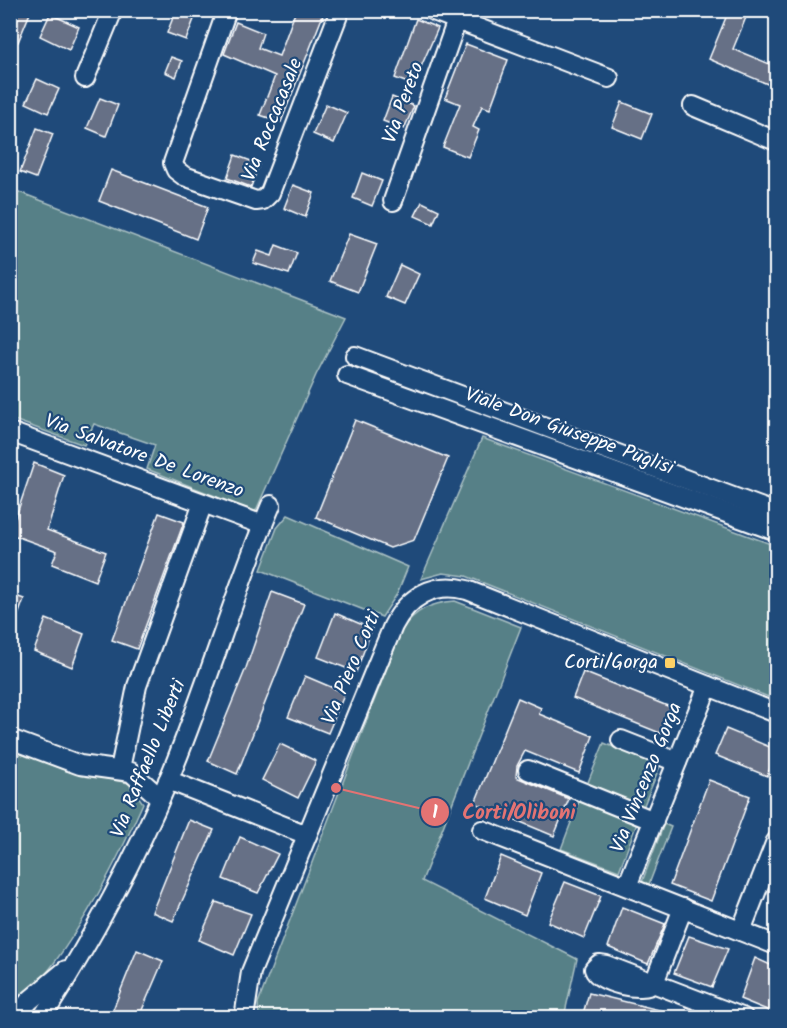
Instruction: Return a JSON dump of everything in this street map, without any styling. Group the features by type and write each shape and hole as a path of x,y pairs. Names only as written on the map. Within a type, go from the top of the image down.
{"street":[{"path":"85,78 113,10"},
{"name":"Via Roccacasale","path":"227,10 172,163 176,170 184,176 256,201 263,200 270,193 340,10"},
{"path":"431,10 609,78"},
{"name":"Via Pereto","path":"393,201 458,20"},
{"path":"693,106 777,141"},
{"name":"Viale Don Giuseppe Puglisi","path":"355,356 777,513"},
{"name":"Viale Don Giuseppe Puglisi","path":"347,375 777,531"},
{"path":"462,416 468,398"},
{"name":"Via Salvatore De Lorenzo","path":"10,432 262,525"},
{"path":"120,769 140,676 203,503"},
{"name":"Via Raffaello Liberti","path":"42,1017 79,959 123,880 160,798 271,505"},
{"name":"Via Piero Corti","path":"233,1017 393,626 407,605 435,588 452,586 467,590 777,713"},
{"name":"Via Vincenzo Gorga","path":"627,886 708,686"},
{"path":"10,739 80,765 120,769 141,779 160,798"},
{"path":"621,740 677,762"},
{"path":"528,770 654,821"},
{"path":"168,780 307,835"},
{"path":"482,830 777,945"},
{"path":"741,931 777,841"},
{"path":"683,908 654,983 744,1017"},
{"path":"16,1017 41,990 79,959"},
{"name":"Via Piero Corti","path":"244,1017 246,987"}],"green space":[{"path":"11,189 346,317 316,375 254,515 215,496 147,469 155,445 94,424 84,445 11,419"},
{"path":"482,438 776,546 776,700 466,576 443,573 421,579"},
{"path":"288,515 408,567 397,594 382,617 261,570 277,528"},
{"path":"455,601 521,627 422,881 577,959 564,1017 259,1017 258,1003 401,631 417,613 424,609"},
{"path":"604,743 660,766 642,810 586,787"},
{"path":"11,749 67,771 129,783 143,803 113,866 78,927 52,966 11,1016"},
{"path":"581,796 639,818 619,871 561,849"},
{"path":"664,824 671,827 649,884 642,882"}],"building":[{"path":"10,10 30,13 18,42 10,39"},
{"path":"176,10 196,14 186,40 167,33"},
{"path":"296,10 325,10 281,122 260,115 275,76 224,54 236,22 263,33 258,48 279,56"},
{"path":"729,10 749,10 733,49 777,67 777,88 709,59"},
{"path":"50,14 79,27 69,50 40,36"},
{"path":"416,19 438,28 413,85 395,78"},
{"path":"466,44 508,60 490,109 482,106 473,127 479,130 468,157 443,147 460,104 445,98"},
{"path":"171,57 182,61 176,77 165,72"},
{"path":"37,79 59,89 48,113 26,103"},
{"path":"392,97 414,106 404,129 383,121"},
{"path":"100,98 118,105 106,136 87,128"},
{"path":"622,102 652,114 642,139 612,127"},
{"path":"326,104 347,113 334,143 313,134"},
{"path":"37,128 53,134 36,178 20,172"},
{"path":"235,155 259,164 251,187 227,178"},
{"path":"111,170 208,207 196,239 99,201"},
{"path":"362,173 382,181 372,206 353,198"},
{"path":"293,185 314,193 305,217 284,208"},
{"path":"422,202 439,210 433,224 415,216"},
{"path":"349,234 377,244 358,292 330,281"},
{"path":"276,245 297,253 289,274 253,263 258,251 272,256"},
{"path":"400,265 419,274 405,305 386,297"},
{"path":"355,420 448,458 414,540 390,548 316,517"},
{"path":"34,463 64,475 47,530 106,552 95,581 52,564 57,551 10,534"},
{"path":"159,513 184,522 137,649 112,640"},
{"path":"272,592 304,604 237,774 208,761 246,668"},
{"path":"10,594 24,599 12,632 10,632"},
{"path":"335,613 372,629 356,672 318,657"},
{"path":"46,619 84,634 72,667 34,651"},
{"path":"583,672 675,709 665,735 573,698"},
{"path":"305,676 345,693 328,733 288,717"},
{"path":"518,698 541,708 539,714 593,736 579,773 525,751 517,766 516,777 569,799 554,836 475,803"},
{"path":"726,729 777,750 767,776 715,755"},
{"path":"280,744 316,761 298,798 262,780"},
{"path":"709,780 750,796 711,901 670,885"},
{"path":"189,820 214,830 173,921 152,912"},
{"path":"240,837 278,854 258,893 223,879"},
{"path":"501,856 541,873 525,915 485,898"},
{"path":"565,882 601,896 584,938 548,922"},
{"path":"216,902 251,914 234,955 199,940"},
{"path":"622,907 665,924 648,964 608,947"},
{"path":"689,936 728,949 712,987 674,973"},
{"path":"137,950 163,961 139,1017 110,1017"},
{"path":"755,958 777,968 777,1014 740,999"},
{"path":"589,993 676,1014 676,1017 582,1017"}],"place":[{"name":"Corti/Gorga","path":"670,663"},
{"name":"Corti/Oliboni","path":"336,788"}]}
